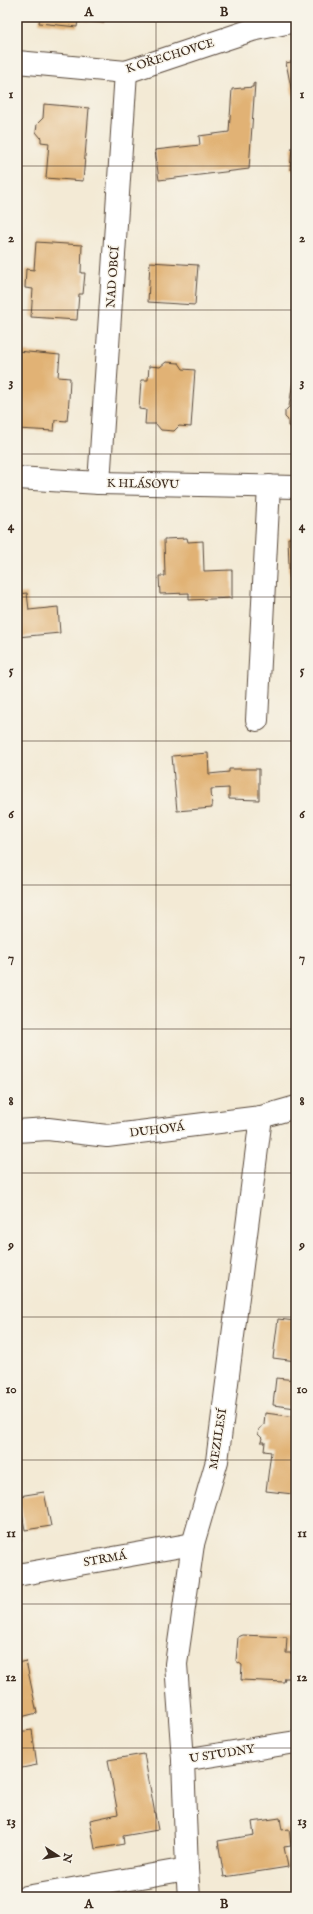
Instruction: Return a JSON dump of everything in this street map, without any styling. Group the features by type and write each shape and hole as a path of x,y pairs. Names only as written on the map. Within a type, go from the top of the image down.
{"street":[{"name":"K OŘECHOVCE","path":"17,62 126,72 252,30 296,21"},
{"name":"NAD OBCÍ","path":"100,483 126,72"},
{"name":"K HLÁSOVU","path":"17,478 100,483 296,487"},
{"path":"257,720 269,486"},
{"name":"DUHOVÁ","path":"17,1131 48,1129 107,1136 261,1117 296,1107"},
{"name":"MEZILESÍ","path":"183,1760 176,1664 193,1544 217,1461 261,1117"},
{"name":"STRMÁ","path":"17,1575 193,1544"},
{"name":"U STUDNY","path":"189,1897 183,1760 296,1742"},
{"path":"26,1897 187,1869"}],"building":[{"path":"40,17 105,17 104,23 78,20 77,27 39,23"},
{"path":"296,61 296,107 295,107 286,63"},
{"path":"255,83 249,169 159,180 155,150 200,145 199,136 229,132 232,89 253,87 253,84"},
{"path":"44,104 89,108 83,181 46,178 49,143 41,142 41,138 36,132 37,124 43,118"},
{"path":"292,147 296,147 296,170 290,169"},
{"path":"36,242 82,245 81,273 85,273 83,294 79,294 77,320 31,317 33,289 25,288 26,269 34,270"},
{"path":"150,262 198,265 195,305 148,302"},
{"path":"17,351 60,355 58,377 70,378 69,400 67,421 55,420 54,431 17,429"},
{"path":"166,362 179,363 183,369 195,370 191,427 179,426 174,431 161,430 156,424 145,424 146,410 139,409 141,380 148,380 149,366 160,367"},
{"path":"294,374 296,374 296,427 288,426 288,420 285,417 285,411 289,407"},
{"path":"187,538 188,542 203,541 204,571 232,570 232,598 189,600 189,593 160,594 159,576 165,576 164,539"},
{"path":"288,538 296,538 296,591 290,591"},
{"path":"27,593 29,610 58,607 60,633 17,637 17,594"},
{"path":"208,753 209,774 229,772 229,769 259,769 259,800 229,799 229,788 211,789 212,808 177,811 172,756"},
{"path":"278,1319 296,1321 296,1361 273,1358"},
{"path":"276,1378 296,1380 296,1408 273,1405"},
{"path":"265,1413 296,1417 296,1473 293,1494 266,1491 271,1452 264,1451 265,1442 261,1442 262,1438 258,1434 259,1429 264,1425"},
{"path":"44,1492 51,1526 25,1530 19,1496"},
{"path":"17,1523 21,1541 17,1542"},
{"path":"243,1635 287,1637 286,1653 293,1653 292,1678 285,1678 284,1682 241,1680 242,1665 236,1661 238,1637"},
{"path":"26,1661 37,1713 17,1718 17,1663"},
{"path":"32,1730 37,1765 17,1769 17,1732"},
{"path":"144,1754 158,1830 123,1836 124,1844 95,1849 90,1820 118,1814 108,1760"},
{"path":"280,1818 282,1830 289,1829 291,1846 284,1847 288,1867 224,1877 218,1841 254,1835 252,1822"}]}
